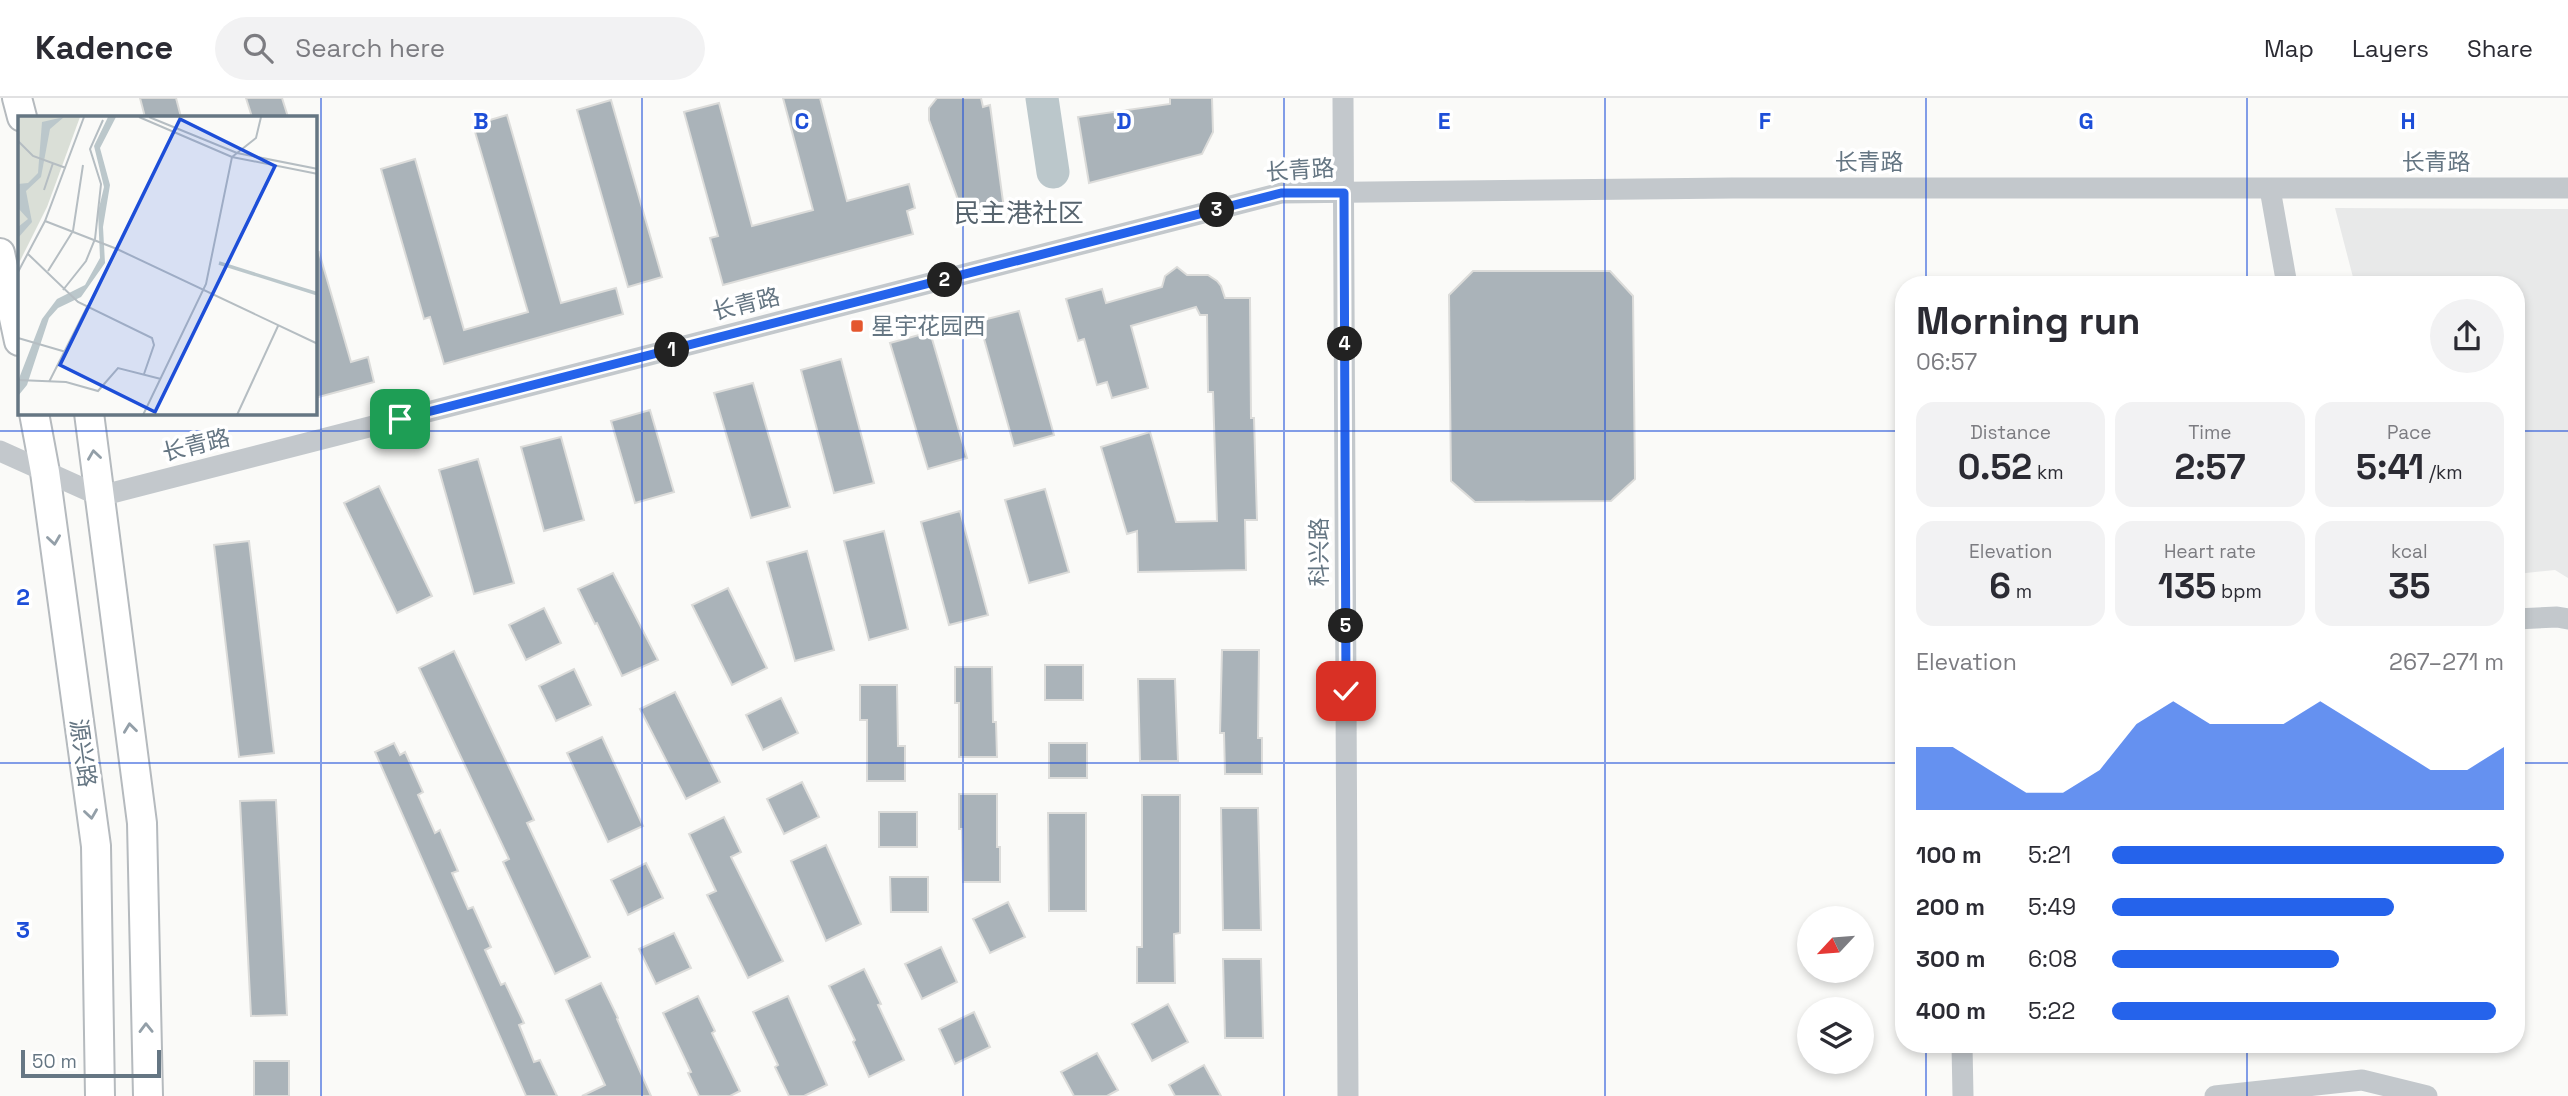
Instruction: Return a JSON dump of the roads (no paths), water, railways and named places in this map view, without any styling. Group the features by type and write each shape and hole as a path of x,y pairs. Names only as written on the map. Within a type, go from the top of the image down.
{"main road":[{"path":"17,98 22,116"},
{"path":"0,253 18,336"},
{"name":"源兴路","path":"34,415 45,472 96,846 100,1096"},
{"path":"89,415 142,823 148,1096"}],"street":[{"name":"科兴路","path":"1343,98 1348,1093"},
{"name":"长青路","path":"100,496 1281,193 1733,188 2568,188"},
{"path":"2270,189 2285,276"},
{"path":"0,452 100,496"},
{"path":"2525,619 2568,619"},
{"path":"1962,1053 1963,1096"},
{"path":"2215,1096 2361,1080 2427,1096"}],"waterway":[{"path":"1042,98 1053,172"}],"place":[{"name":"星宇花园西","path":"857,326"}],"district":[{"name":"民主港社区","path":"1019,213"}]}
